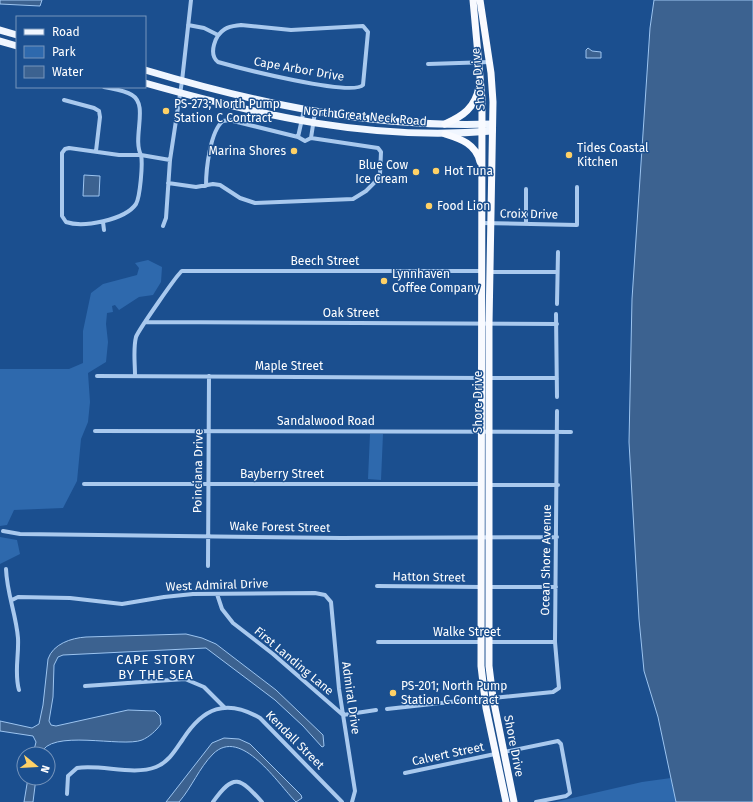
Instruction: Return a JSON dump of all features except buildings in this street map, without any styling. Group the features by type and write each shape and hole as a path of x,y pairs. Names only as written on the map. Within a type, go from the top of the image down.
{"highway":[{"name":"Shore Drive","path":"472,0 479,63 482,128 481,642 485,698 495,754 506,802"},
{"name":"Shore Drive","path":"480,0 490,62 492,128 489,324 489,642 493,698 514,802"},
{"path":"445,124 462,116 472,107 478,91 480,77"},
{"path":"445,134 463,140 472,147 479,158 482,172"}],"main road":[{"path":"0,30 16,35"},
{"path":"0,41 16,46"},
{"name":"North Great Neck Road","path":"146,70 258,101 315,112 374,120 492,128"},
{"name":"North Great Neck Road","path":"146,83 239,109 313,124 378,131 445,134 482,128"}],"street":[{"path":"163,226 166,218 170,160 182,81 191,0"},
{"path":"188,25 204,28 218,35"},
{"name":"Cape Arbor Drive","path":"361,25 366,28 368,32 365,81 359,88 340,87 298,81 218,62 214,58 213,52 218,35 224,29 232,26 291,30 361,25"},
{"path":"428,64 490,62"},
{"path":"108,88 128,93 138,102 140,109 137,142 141,155 141,165 137,202 129,210 103,222 69,223 62,216 63,151 69,148 119,155 141,155 170,160"},
{"path":"64,100 94,108 99,111 100,116 96,151"},
{"path":"298,137 304,110"},
{"path":"311,138 315,112"},
{"path":"168,183 196,187 220,185 240,198 251,202 291,203 309,200 353,199 366,191 377,180 380,174 381,152 378,148 311,138 305,141 300,140 298,137 229,120 223,121 219,125 212,143 206,186"},
{"name":"Croix Drive","path":"481,223 577,226 577,187"},
{"path":"526,189 526,224"},
{"path":"103,222 104,230"},
{"path":"557,304 556,272 558,252"},
{"name":"Beech Street","path":"145,322 179,272 191,270 481,271"},
{"path":"490,272 556,272"},
{"path":"556,314 557,397"},
{"path":"135,375 135,341 138,331 145,322"},
{"name":"Oak Street","path":"145,322 557,324"},
{"name":"Maple Street","path":"97,376 481,378"},
{"name":"Poinciana Drive","path":"208,566 209,376"},
{"path":"489,378 557,378"},
{"name":"Ocean Shore Avenue","path":"493,698 553,692 559,688 555,642 558,485 557,411"},
{"name":"Sandalwood Road","path":"95,431 557,432"},
{"path":"557,432 571,432"},
{"name":"Bayberry Street","path":"84,484 481,484"},
{"path":"489,485 558,485"},
{"name":"Wake Forest Street","path":"3,531 20,534 208,535 341,538 557,537"},
{"path":"6,570 7,589 12,600 18,638 16,677 19,690"},
{"name":"Hatton Street","path":"377,586 481,587"},
{"path":"489,587 556,586"},
{"name":"West Admiral Drive","path":"12,600 18,598 70,598 122,604 173,596 217,594 315,593 328,596"},
{"name":"First Landing Lane","path":"217,594 222,609 233,623 273,654 343,715"},
{"name":"Admiral Drive","path":"328,596 331,602 335,662 355,790 352,802"},
{"name":"Walke Street","path":"378,642 555,642"},
{"path":"85,686 185,679 204,687 225,708"},
{"path":"387,709 493,698"},
{"path":"67,794 68,776 77,768 144,770 161,765 169,758 190,728 201,716 214,710 225,708"},
{"name":"Kendall Street","path":"225,708 247,712 260,718 342,802"},
{"path":"343,715 376,710"},
{"name":"Calvert Street","path":"503,752 558,741 561,744 570,791 566,796 536,802"},
{"name":"Calvert Street","path":"405,773 495,754"},
{"path":"213,802 226,785 236,782 248,786 262,802"}],"green space":[{"path":"148,260 162,267 161,282 153,295 139,297 119,310 115,305 112,306 113,312 107,313 106,324 108,342 106,362 88,373 90,402 88,422 81,439 77,481 63,508 14,510 7,525 0,526 0,369 69,369 83,363 83,331 91,293 103,284 137,275 139,268 135,263"},
{"path":"370,434 383,434 381,480 368,479"},
{"path":"0,537 17,540 20,554 0,564"},
{"path":"671,778 676,802 555,802 642,782"}],"water":[{"path":"0,0 42,0 40,6 0,4"},
{"path":"654,0 753,0 753,802 676,802 658,717 644,671 639,619 629,442 632,299 650,28"},
{"path":"588,48 592,51 601,52 601,58 586,58 586,50"},
{"path":"84,175 100,176 99,196 83,196"},
{"path":"186,634 202,638 216,644 276,690 323,735 324,746 322,747 303,726 275,700 206,648 63,655 58,657 54,665 53,697 49,721 51,725 56,726 128,710 155,711 160,716 161,724 152,734 142,740 119,742 71,740 57,742 47,746 35,746 36,742 33,736 0,731 0,721 32,728 39,724 50,654 58,646 69,640 86,637"},
{"path":"224,738 239,739 250,744 301,795 302,798 296,802 269,772 247,752 235,747 224,747 208,759 179,802 166,802 212,743"},
{"path":"27,786 35,786 33,802 24,802"}],"place":[{"name":"PS-273; North Pump Station C Contract","path":"166,111"},
{"name":"Marina Shores","path":"294,151"},
{"name":"Tides Coastal Kitchen","path":"569,155"},
{"name":"Hot Tuna","path":"436,171"},
{"name":"Blue Cow Ice Cream","path":"416,172"},
{"name":"Food Lion","path":"429,206"},
{"name":"Lynnhaven Coffee Company","path":"384,281"},
{"name":"PS-201; North Pump Station C Contract","path":"393,693"}],"district":[{"name":"CAPE STORY BY THE SEA","path":"156,666"}]}
